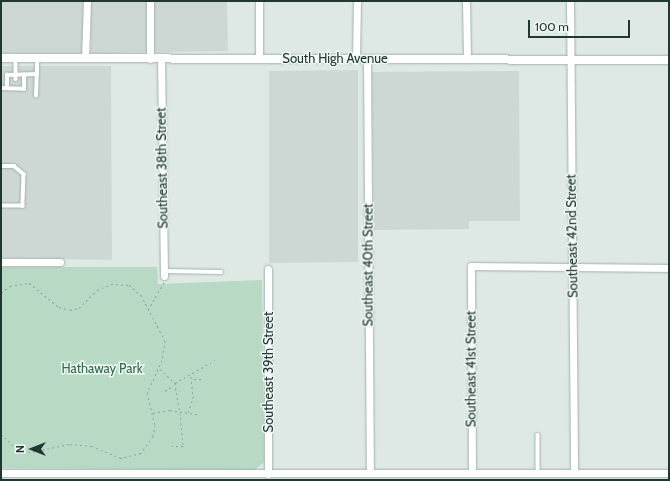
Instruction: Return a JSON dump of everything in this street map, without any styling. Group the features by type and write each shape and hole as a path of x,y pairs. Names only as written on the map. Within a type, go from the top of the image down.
{"street":[{"path":"86,58 87,1"},
{"path":"150,1 150,59"},
{"path":"259,1 259,58"},
{"path":"356,58 358,1"},
{"path":"466,1 467,58"},
{"name":"Southeast 42nd Street","path":"570,1 574,472"},
{"name":"South High Avenue","path":"1,58 467,58 669,60"},
{"name":"Southeast 40th Street","path":"367,58 370,472"},
{"name":"Southeast 38th Street","path":"161,59 164,273"},
{"path":"1,262 60,262"},
{"name":"Southeast 41st Street","path":"471,475 471,266 572,267"},
{"path":"572,267 669,268"},
{"name":"Southeast 39th Street","path":"268,269 268,474"},
{"path":"1,473 110,477 231,477 268,474 331,476 370,472 401,476 538,476 574,472 640,476 669,473"}],"lane":[{"path":"16,58 16,77"},
{"path":"36,96 37,58"},
{"path":"7,88 7,75 16,77 37,74"},
{"path":"1,88 16,87 24,89 24,75"},
{"path":"1,166 14,166 24,174 24,206 1,206"},
{"path":"164,273 221,272"},
{"path":"538,435 538,476"}],"path":[{"path":"147,311 163,288 164,273"},
{"path":"1,293 10,286 29,283 59,307 70,310 79,308 97,290 120,283 136,289 165,341 159,368 148,386 154,436 141,453 129,457 78,444 30,452 10,445 1,434"},
{"path":"172,446 183,446 180,413 174,386 175,383 190,376 200,366 215,360"},
{"path":"159,368 175,383"},
{"path":"190,376 203,379"},
{"path":"187,413 193,398 194,378"},
{"path":"165,391 174,386"},
{"path":"152,413 170,410 180,413 200,415"}],"shaded area":[{"path":"1,1 83,1 83,53 1,53"},
{"path":"91,1 227,1 228,51 91,53"},
{"path":"1,66 111,66 112,260 1,258"},
{"path":"358,70 358,262 269,263 269,71"},
{"path":"519,71 520,221 469,221 469,229 374,230 372,72"}],"green space":[{"name":"Hathaway Park","path":"1,267 157,267 158,284 262,280 264,462 255,470 1,468"}]}
